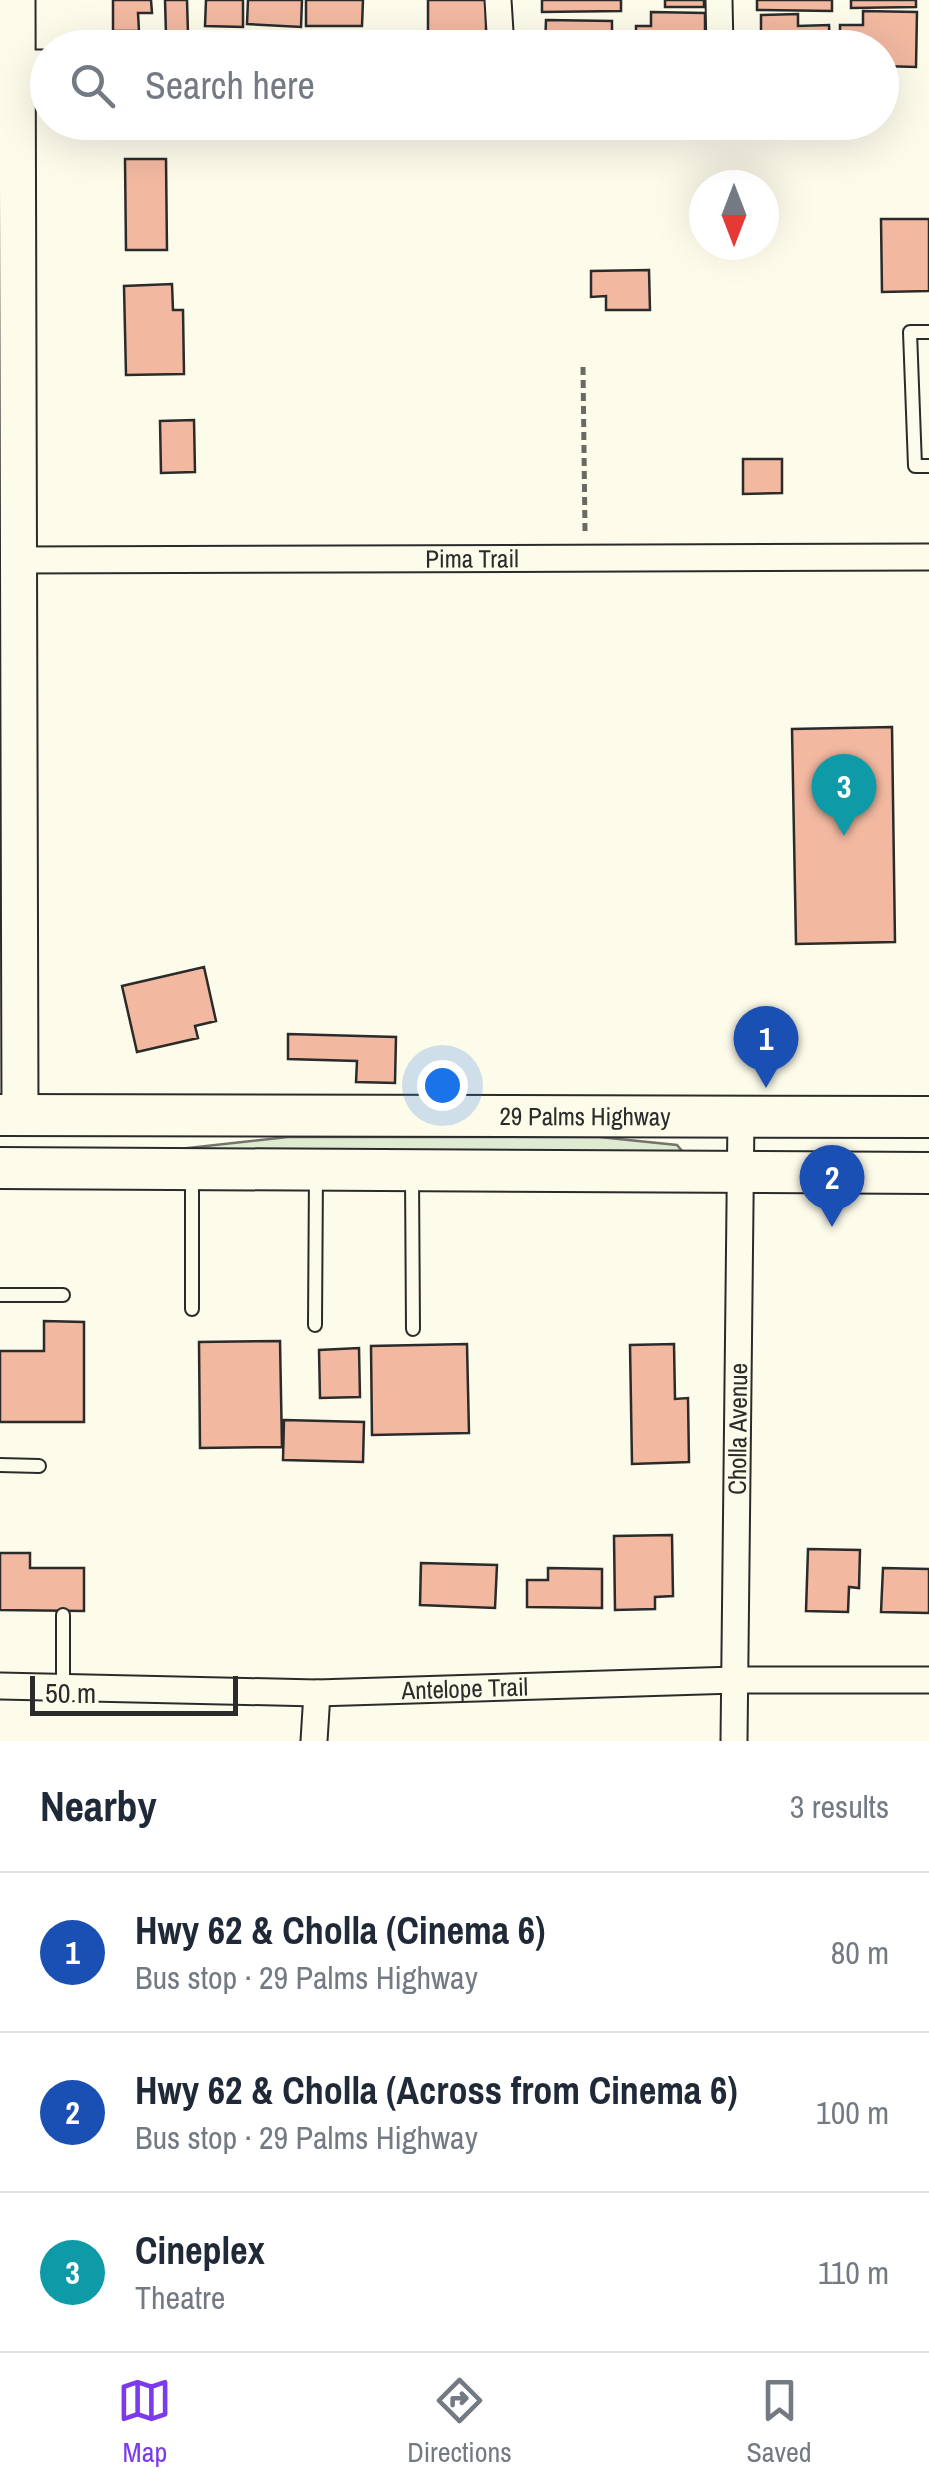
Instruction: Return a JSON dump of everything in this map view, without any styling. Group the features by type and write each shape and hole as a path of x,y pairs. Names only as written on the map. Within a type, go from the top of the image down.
{"main road":[{"name":"29 Palms Highway","path":"7,1126 219,1132 249,1114 929,1116"},
{"path":"0,1168 929,1174"}],"street":[{"path":"18,0 30,54"},
{"path":"498,0 500,30"},
{"path":"719,0 720,30"},
{"path":"7,1126 17,560 8,410 8,115 30,67"},
{"name":"Pima Trail","path":"17,560 929,557"},
{"name":"Cholla Avenue","path":"734,1741 741,1116"},
{"name":"Antelope Trail","path":"0,1686 317,1692 735,1680 929,1680"},
{"path":"314,1741 317,1692"}],"lane":[{"path":"929,332 910,332 915,466 929,466"},
{"path":"192,1169 192,1309"},
{"path":"315,1326 316,1170"},
{"path":"412,1171 413,1329"},
{"path":"0,1295 62,1295"},
{"path":"0,1465 39,1466"},
{"path":"62,1615 63,1688"}],"path":[{"path":"582,367 586,559"}],"green space":[{"path":"288,1137 599,1137 677,1145 682,1151 680,1155 179,1149"}],"building":[{"path":"113,0 151,0 152,13 138,13 139,30 113,30"},
{"path":"165,0 187,0 188,30 166,30"},
{"path":"206,0 243,0 243,27 205,26"},
{"path":"248,0 302,0 301,27 247,24"},
{"path":"306,0 363,0 362,26 306,26"},
{"path":"428,0 486,0 486,30 428,30"},
{"path":"542,0 621,0 621,11 542,12"},
{"path":"665,0 704,0 704,7 665,7"},
{"path":"757,0 832,0 832,11 757,10"},
{"path":"851,0 916,0 916,7 851,8"},
{"path":"863,11 917,12 916,67 899,66 899,30 840,30 840,25 863,25"},
{"path":"651,12 705,13 705,30 636,30 636,26 651,26"},
{"path":"798,14 798,26 829,25 829,30 761,30 761,15"},
{"path":"546,20 612,21 612,30 546,30"},
{"path":"125,159 166,159 167,250 126,250"},
{"path":"881,219 929,219 929,291 882,292"},
{"path":"649,270 650,310 606,310 606,296 591,297 591,271"},
{"path":"172,284 173,310 183,310 184,374 126,375 124,286"},
{"path":"194,420 195,472 161,473 160,421"},
{"path":"743,459 782,459 782,493 743,494"},
{"path":"892,727 895,942 796,944 792,729"},
{"path":"204,967 216,1021 195,1026 198,1038 137,1052 122,986"},
{"path":"288,1034 396,1037 395,1083 356,1082 357,1061 288,1059"},
{"path":"44,1321 84,1322 84,1422 0,1422 0,1351 44,1351"},
{"path":"280,1341 282,1447 200,1448 199,1342"},
{"path":"467,1344 469,1433 372,1435 371,1346"},
{"path":"674,1344 675,1399 688,1398 689,1462 632,1464 630,1345"},
{"path":"359,1348 360,1397 320,1398 319,1350"},
{"path":"284,1420 364,1422 363,1462 283,1460"},
{"path":"672,1535 673,1596 655,1597 655,1609 615,1610 614,1536"},
{"path":"808,1549 860,1550 859,1588 849,1587 848,1612 806,1611"},
{"path":"0,1553 30,1553 30,1568 84,1568 84,1611 0,1610"},
{"path":"421,1563 497,1565 495,1608 420,1605"},
{"path":"548,1568 602,1569 602,1608 527,1607 527,1580 548,1580"},
{"path":"883,1568 929,1569 929,1613 881,1612"}],"place":[{"name":"Cineplex","path":"844,836"},
{"name":"Hwy 62 & Cholla (Cinema 6)","path":"766,1088"},
{"name":"Hwy 62 & Cholla (Across from Cinema 6)","path":"832,1227"}]}
